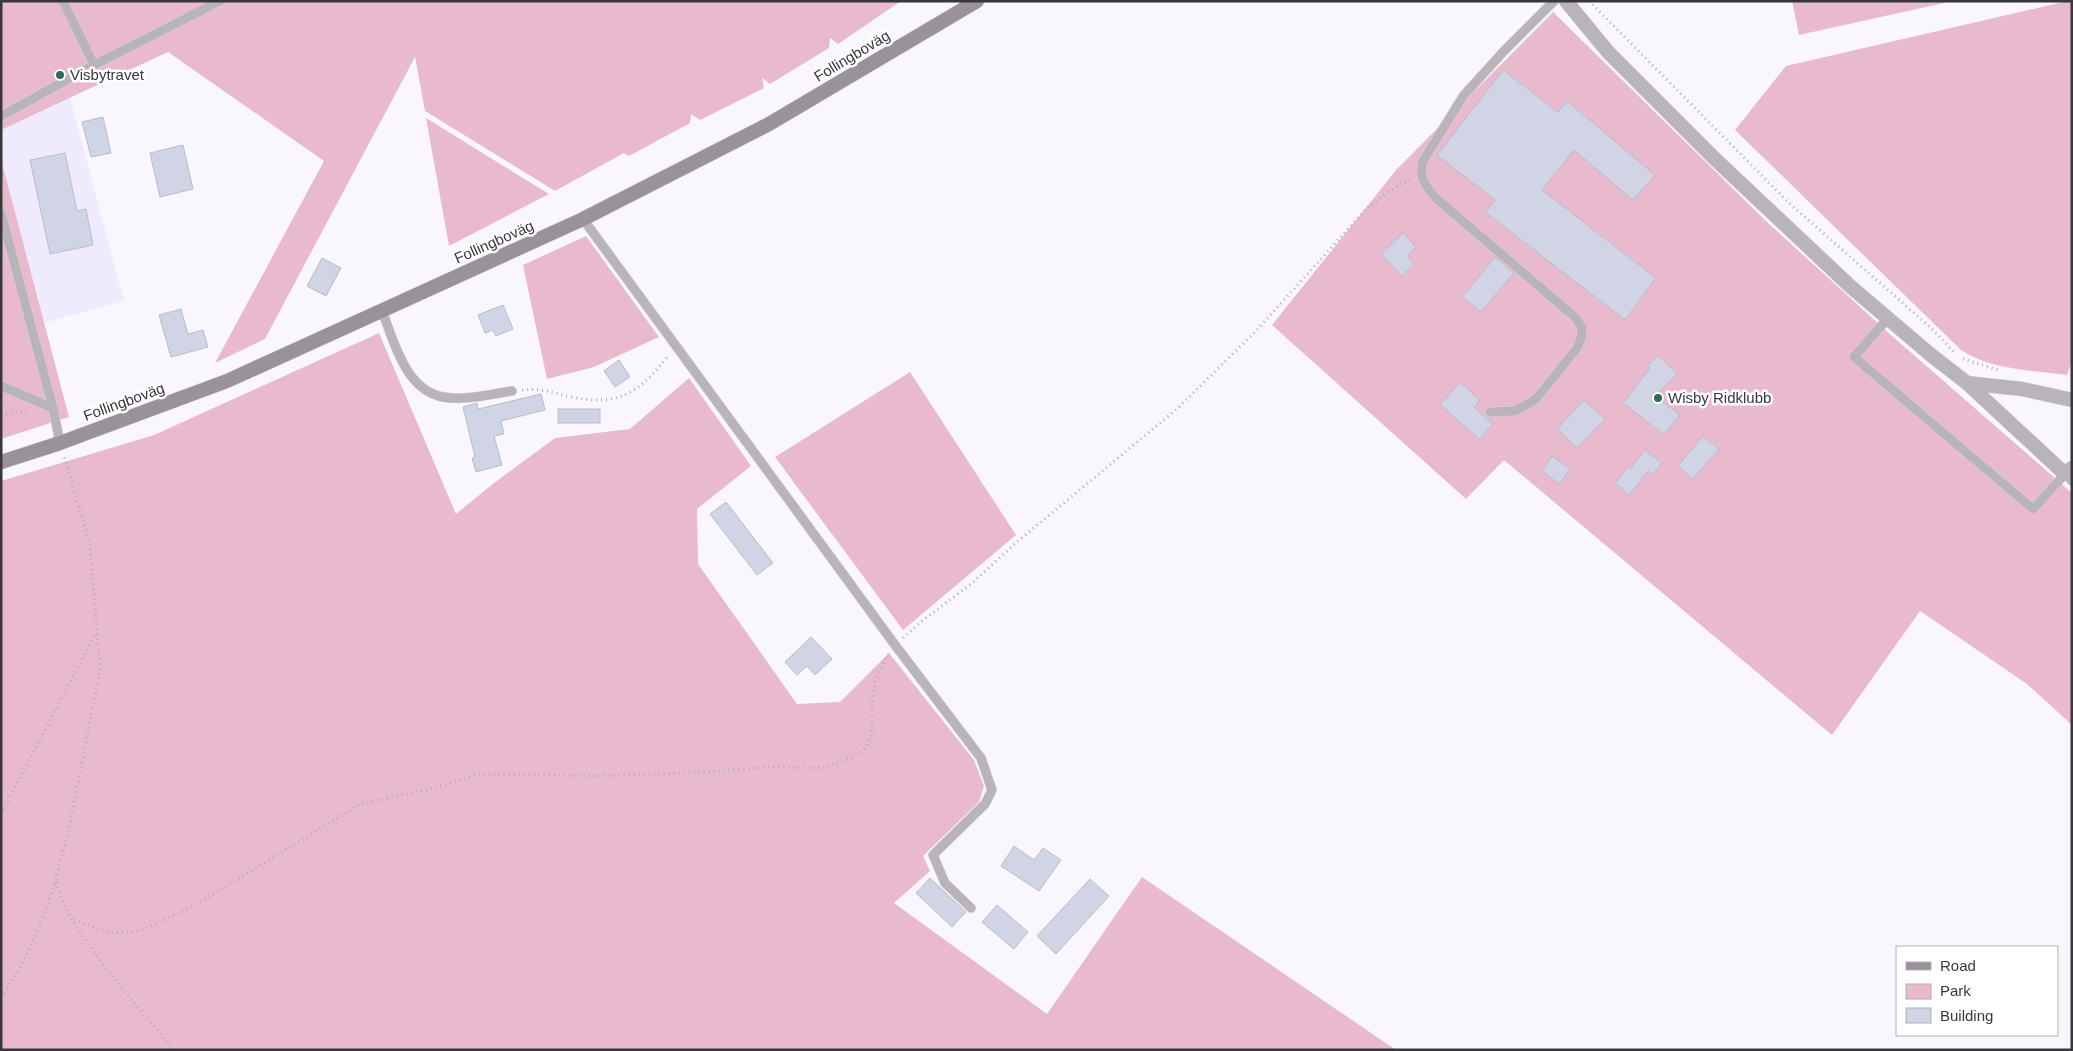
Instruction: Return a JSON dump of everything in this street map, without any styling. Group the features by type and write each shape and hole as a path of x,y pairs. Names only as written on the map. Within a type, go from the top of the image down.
{"main road":[{"name":"Follingboväg","path":"1,462 60,443 227,381 583,219 769,124 977,1"}],"street":[{"path":"1566,1 1608,52 1708,152 1851,287 1967,383 2070,474"},
{"path":"1967,383 2022,390 2072,400"}],"lane":[{"path":"63,1 94,65"},
{"path":"1,116 94,65 220,1"},
{"path":"1490,412 1515,411 1536,399 1577,348 1582,328 1575,317 1425,187 1422,173 1423,160 1464,95 1504,51 1554,1"},
{"path":"1,212 53,408 60,443"},
{"path":"583,219 981,758 992,790 985,804 933,855 945,883 971,908"},
{"path":"382,311 400,357 417,384 427,392 444,397 463,397 512,391"},
{"path":"1888,318 1854,358 2033,509 2070,474"},
{"path":"1,386 53,408"}],"path":[{"path":"1589,1 1788,203 1930,327 1955,353 1965,360 1999,370"},
{"path":"74,920 112,933 140,931 200,903 360,804 426,790 480,774 599,776 706,772 769,767 823,768 852,758 866,748 872,733 872,701 876,679 889,653 896,645 922,621 971,584 1018,541 1177,409 1257,330 1366,209 1388,192 1422,173"},
{"path":"512,391 541,388 573,397 608,401 632,392 652,377 676,346"},
{"path":"1,997 16,975 35,937 56,881 70,824 100,669 90,544 60,443"},
{"path":"1,814 97,632"},
{"path":"56,881 64,906 114,978 174,1050"}],"shaded area":[{"path":"70,98 124,301 44,323 1,159 1,130"}],"green space":[{"path":"1,1 901,1 838,44 830,38 829,48 770,84 762,78 764,88 700,120 691,114 690,123 629,156 624,153 555,191 425,111 415,57 265,339 215,363 324,161 168,52 1,130"},
{"path":"1792,1 1953,1 1799,35"},
{"path":"2072,1 2072,360 2067,375 1985,362 1961,350 1735,130 1786,66"},
{"name":"Wisby Ridklubb","path":"1553,12 1766,221 1892,336 2072,493 2072,725 2027,684 1920,611 1832,735 1504,460 1466,499 1272,325 1397,169"},
{"path":"426,118 549,194 449,246"},
{"path":"1,159 69,417 1,439"},
{"path":"586,236 659,337 594,367 547,379 523,265"},
{"path":"379,333 456,514 555,438 630,429 689,378 751,466 697,509 698,564 797,704 840,702 889,653 974,760 984,786 979,802 923,856 930,871 894,903 1047,1014 1142,877 1396,1050 1,1050 1,481 154,435"},
{"path":"910,372 1016,535 903,630 775,457"}],"building":[{"path":"1503,70 1558,112 1567,101 1655,175 1633,200 1574,150 1542,190 1656,278 1625,320 1485,212 1495,200 1437,155"},
{"path":"103,117 111,153 91,157 82,122"},
{"path":"183,145 193,189 160,197 150,153"},
{"path":"65,153 77,211 86,209 93,245 50,254 30,160"},
{"path":"1403,233 1416,247 1407,256 1414,264 1402,276 1381,254"},
{"path":"1495,257 1514,273 1481,312 1462,297"},
{"path":"322,258 341,268 326,296 307,286"},
{"path":"503,305 513,329 496,336 493,330 485,333 478,315"},
{"path":"181,309 188,334 203,330 208,347 171,357 159,315"},
{"path":"1658,355 1677,374 1655,396 1680,415 1664,435 1623,403 1650,368 1647,366"},
{"path":"619,360 630,377 615,387 604,371"},
{"path":"1460,382 1480,400 1474,407 1493,424 1479,439 1440,405"},
{"path":"541,394 545,410 501,421 504,434 494,436 502,465 476,472 472,458 475,457 463,407 477,403 478,409"},
{"path":"1584,400 1605,419 1577,448 1557,429"},
{"path":"558,409 600,409 600,423 558,423"},
{"path":"1703,436 1719,449 1693,479 1678,466"},
{"path":"1645,450 1662,463 1653,475 1648,471 1629,496 1615,483 1628,467 1630,469"},
{"path":"1552,456 1570,469 1559,484 1542,471"},
{"path":"726,502 773,563 757,575 710,514"},
{"path":"811,637 832,659 815,675 807,666 797,675 785,662"},
{"path":"1014,846 1034,860 1043,848 1061,860 1039,891 1001,866"},
{"path":"930,878 966,912 952,927 916,893"},
{"path":"1090,879 1109,896 1056,954 1037,936"},
{"path":"997,905 1028,932 1014,949 982,922"}],"place":[{"name":"Visbytravet","path":"60,75"},
{"name":"Wisby Ridklubb","path":"1658,398"}]}
